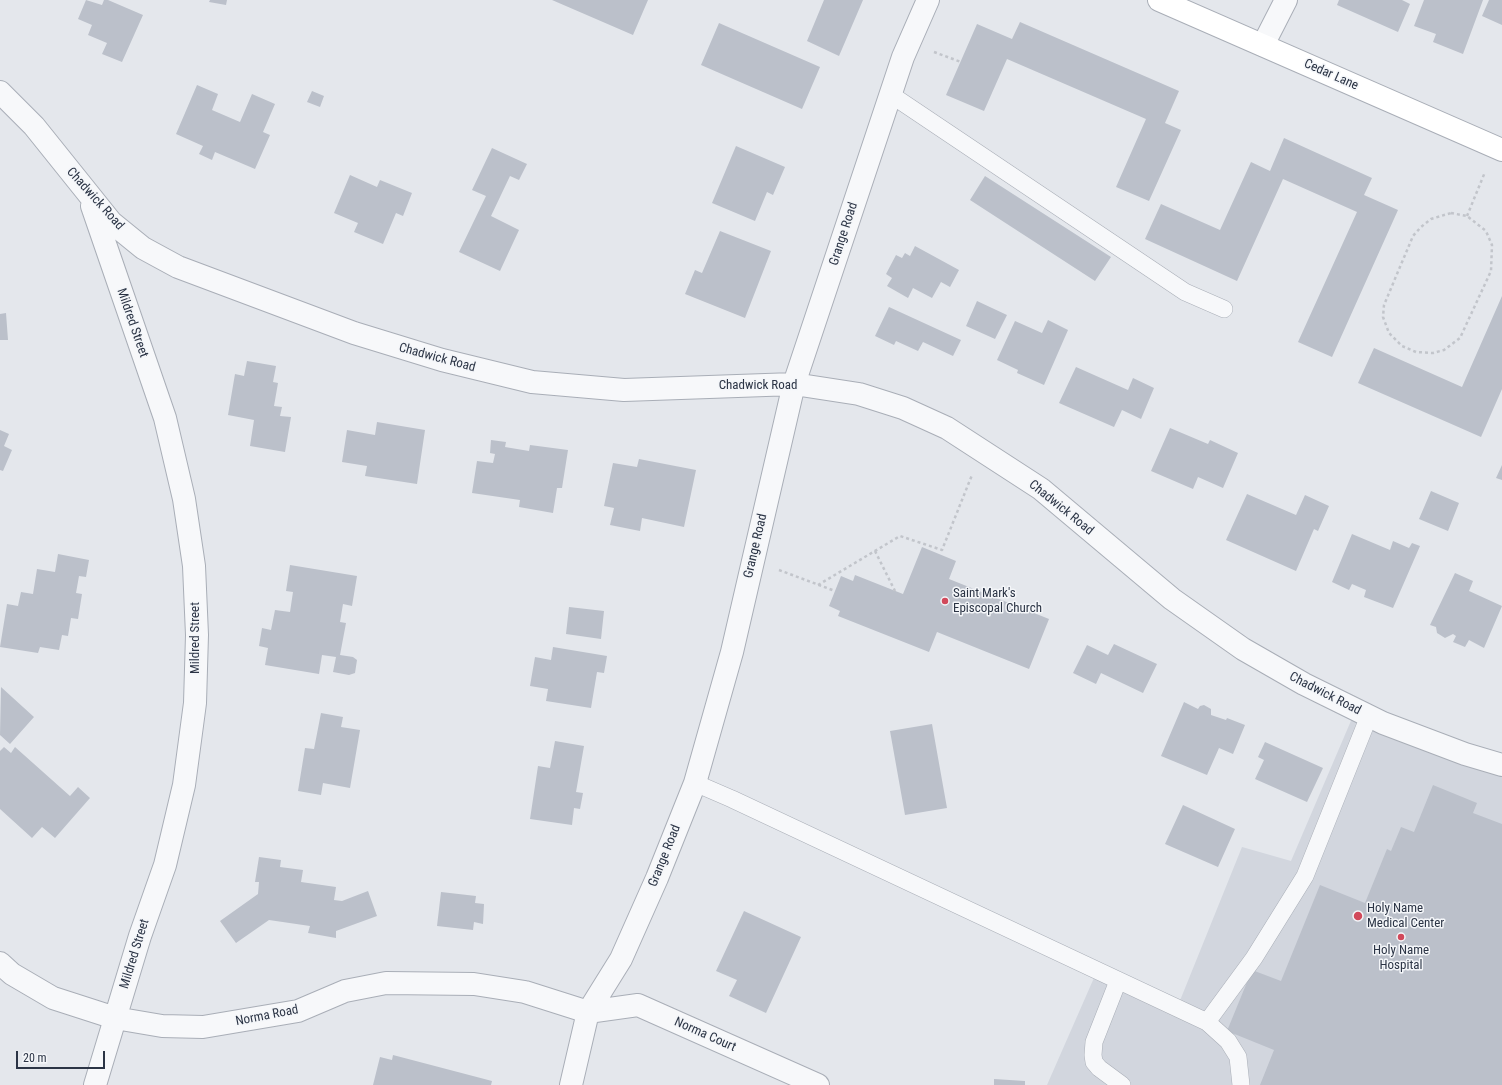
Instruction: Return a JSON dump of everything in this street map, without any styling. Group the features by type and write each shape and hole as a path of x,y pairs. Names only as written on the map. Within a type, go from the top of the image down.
{"main road":[{"name":"Cedar Lane","path":"1159,0 1499,148"}],"street":[{"name":"Grange Road","path":"571,1085 588,1012 621,959 657,878 695,783 732,652 752,560 794,384 890,94 903,57 928,0"},
{"path":"1263,45 1286,0"},
{"name":"Chadwick Road","path":"0,92 34,126 111,222 143,248 178,266 354,333 442,360 532,382 624,390 794,384 859,394 903,408 947,428 1041,489 1172,599 1243,649 1304,684 1369,716 1465,754 1502,765"},
{"name":"Mildred Street","path":"88,194 165,418 184,498 194,566 197,635 195,704 184,785 165,865 140,936 95,1085"},
{"name":"Norma Road","path":"0,963 12,974 53,998 115,1018 162,1026 203,1027 298,1011 345,991 386,983 428,982 474,984 525,992 588,1012"},
{"name":"Norma Court","path":"588,1012 638,1005 818,1085"}],"lane":[{"path":"890,94 1185,292 1224,310"},
{"path":"1207,1022 1254,958 1305,876 1369,716"},
{"path":"695,783 739,802 1207,1022 1228,1041 1238,1057 1241,1085"},
{"path":"1118,981 1094,1042 1093,1055 1094,1062 1099,1068 1122,1085"}],"path":[{"path":"1467,216 1499,148"},
{"path":"1451,213 1467,216 1481,226 1491,241 1493,259 1488,278 1463,333 1456,342 1444,350 1433,353 1408,350 1397,342 1389,333 1384,321 1383,309 1411,241 1421,227 1431,219 1451,213"},
{"path":"818,585 900,536 942,550 981,450"},
{"path":"875,550 895,591"},
{"path":"752,560 835,591"}],"shaded area":[{"name":"Holy Name Medical Center","path":"1356,709 1502,765 1502,1085 1047,1085 1097,971 1177,1008 1242,847 1291,861"}],"building":[{"path":"86,0 102,5 104,0 108,0 143,15 122,62 102,54 107,43 88,35 92,25 78,19"},
{"path":"210,0 227,0 226,5 209,2"},
{"path":"552,0 648,0 633,35"},
{"path":"824,0 863,0 839,56 807,41"},
{"path":"1339,0 1402,0 1410,4 1398,32 1337,5"},
{"path":"1424,0 1483,0 1463,54 1433,42 1436,34 1414,26"},
{"path":"1489,0 1502,0 1502,25 1482,16"},
{"path":"1020,22 1179,91 1165,123 1181,130 1149,201 1116,187 1146,119 1007,59 984,111 946,95 977,24 1012,39"},
{"path":"719,23 820,67 802,109 701,65"},
{"path":"197,85 218,94 212,110 240,122 252,94 275,104 263,132 270,135 255,169 215,152 212,160 199,154 203,146 176,134"},
{"path":"312,91 324,96 320,107 307,102"},
{"path":"1284,138 1372,178 1364,195 1398,210 1332,357 1298,342 1357,212 1283,179 1237,281 1145,239 1161,204 1220,230 1251,162 1270,171"},
{"path":"736,146 785,167 773,195 767,192 755,221 712,203"},
{"path":"492,148 527,164 519,180 510,176 491,216 519,230 500,271 459,252 486,196 472,190"},
{"path":"350,175 377,187 380,180 412,193 403,216 396,213 383,244 354,232 358,223 334,213"},
{"path":"985,176 1111,257 1095,281 970,200"},
{"path":"720,231 771,251 745,318 685,294 695,270 702,273"},
{"path":"915,246 959,270 950,287 941,282 932,298 913,288 908,298 887,286 892,278 886,274 896,255 902,258 905,253 910,256"},
{"path":"1502,296 1502,389 1481,437 1358,383 1374,348 1462,387"},
{"path":"977,301 1007,315 995,339 966,326"},
{"path":"889,307 961,340 953,356 923,342 918,351 896,341 894,345 875,336"},
{"path":"6,313 8,340 0,340 0,314"},
{"path":"1048,320 1068,330 1044,385 1017,373 1018,370 997,360 1015,321 1042,333"},
{"path":"247,361 276,366 273,382 278,383 274,406 282,407 280,416 291,417 285,452 250,446 254,420 228,415 235,374 244,376"},
{"path":"1076,367 1128,390 1133,378 1154,388 1141,419 1122,410 1114,427 1059,403"},
{"path":"377,422 425,430 417,484 365,476 367,466 342,462 347,430 375,435"},
{"path":"1170,428 1208,444 1210,440 1238,453 1223,488 1198,477 1193,489 1151,471"},
{"path":"0,430 9,434 4,446 12,450 3,471 0,470"},
{"path":"491,440 506,442 505,447 529,451 530,445 568,450 562,488 557,488 553,513 519,507 520,500 472,493 477,461 493,463 495,454 490,453"},
{"path":"639,459 696,470 684,527 642,518 640,531 610,525 614,508 604,506 613,463 637,467"},
{"path":"1502,465 1502,480 1496,478"},
{"path":"1431,491 1459,503 1448,531 1419,519"},
{"path":"1247,494 1296,515 1305,495 1329,506 1318,531 1314,529 1296,571 1226,540"},
{"path":"1352,534 1390,550 1393,541 1409,548 1412,543 1420,546 1393,608 1364,597 1366,590 1352,584 1349,590 1332,582"},
{"path":"922,547 956,561 949,579 1049,619 1029,669 937,632 929,652 838,616 840,611 829,606 841,576 853,581 855,575 903,594"},
{"path":"58,554 89,560 86,577 79,576 76,593 82,594 78,619 71,618 68,636 62,635 59,650 40,647 38,653 0,647 7,604 18,606 21,592 33,594 37,569 55,572"},
{"path":"290,565 357,576 352,606 343,604 340,622 346,623 340,655 353,657 357,660 355,673 349,675 333,672 336,657 322,655 319,674 265,665 268,648 259,646 262,628 271,630 275,610 290,612 293,592 286,591"},
{"path":"1455,573 1473,581 1469,591 1502,606 1484,648 1469,640 1465,647 1453,642 1456,636 1453,634 1445,638 1437,633 1436,627 1430,625"},
{"path":"569,607 604,611 601,639 566,634"},
{"path":"1114,644 1157,664 1143,693 1101,673 1096,684 1073,673 1087,645 1108,655"},
{"path":"553,647 607,656 604,673 597,672 591,708 546,701 548,689 530,686 535,657 551,660"},
{"path":"1,687 34,717 10,744 0,735"},
{"path":"1184,702 1198,709 1200,706 1204,705 1211,709 1211,715 1226,720 1227,718 1245,725 1233,754 1219,748 1207,775 1161,756"},
{"path":"321,713 343,717 341,727 360,730 350,788 323,783 321,795 298,791 305,748 314,749"},
{"path":"932,724 947,808 905,815 890,731"},
{"path":"555,741 584,746 576,792 583,793 580,809 574,808 572,825 530,819 538,766 550,768"},
{"path":"1265,742 1323,768 1307,802 1255,779 1264,760 1258,757"},
{"path":"4,747 11,753 15,747 70,796 78,787 90,798 55,838 42,827 32,838 0,809 0,751"},
{"name":"Holy Name Hospital","path":"1433,785 1477,803 1473,813 1502,824 1502,1085 1260,1085 1274,1050 1227,1031 1252,970 1281,981 1320,885 1365,903 1387,849 1391,851 1401,827 1414,832"},
{"path":"1183,805 1235,829 1218,867 1165,844"},
{"path":"259,857 281,860 280,867 303,870 301,882 336,887 334,900 342,901 368,891 377,916 336,931 336,938 308,933 310,926 269,920 236,943 220,921 258,894 259,882 255,882"},
{"path":"441,892 476,896 475,903 484,904 483,924 474,922 473,930 437,926"},
{"path":"744,911 801,937 766,1013 729,996 737,980 716,971"},
{"path":"393,1055 492,1081 491,1085 373,1085 380,1057 392,1060"},
{"path":"994,1079 1025,1081 1025,1085 994,1085"}],"place":[{"name":"Saint Mark's Episcopal Church","path":"945,601"},
{"name":"Holy Name Medical Center","path":"1358,916"},
{"name":"Holy Name Hospital","path":"1401,937"}]}
